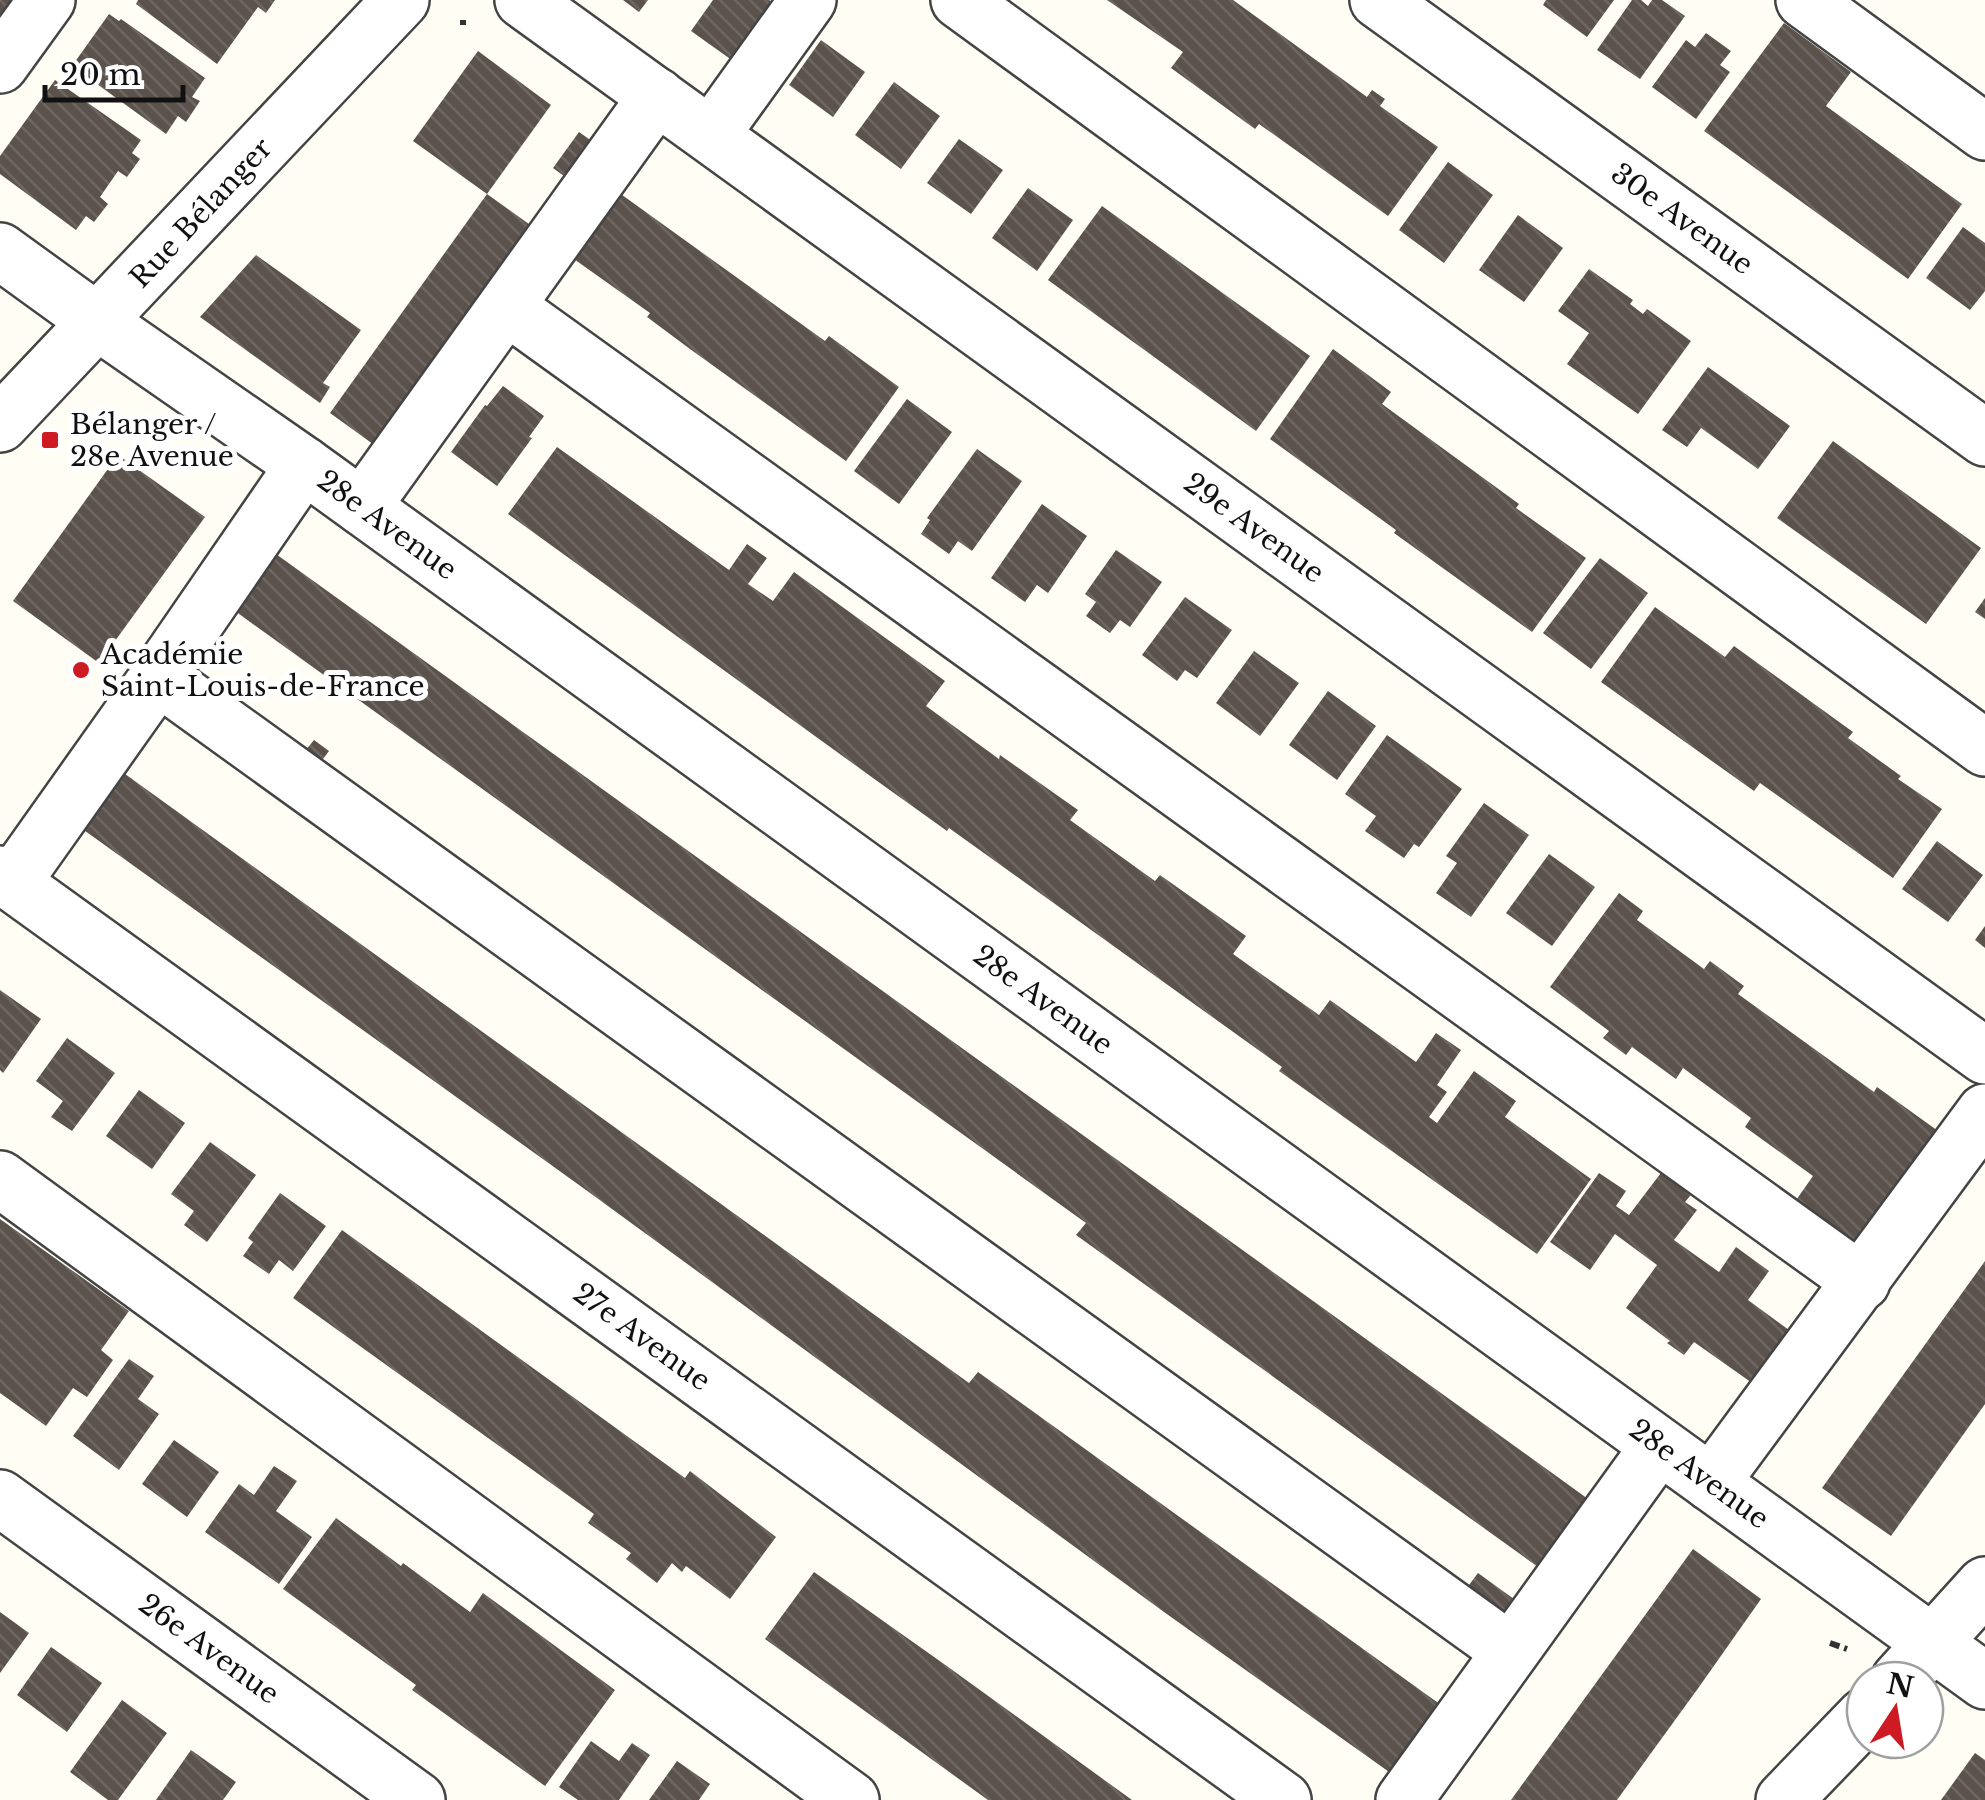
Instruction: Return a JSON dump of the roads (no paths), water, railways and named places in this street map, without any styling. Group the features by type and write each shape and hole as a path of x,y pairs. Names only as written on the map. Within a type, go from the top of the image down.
{"street":[{"path":"0,64 47,0"},
{"name":"Rue Bélanger","path":"0,424 401,0"},
{"name":"29e Avenue","path":"523,0 1985,1056"},
{"path":"712,135 808,0"},
{"path":"959,0 1985,748"},
{"name":"30e Avenue","path":"1378,0 1985,438"},
{"path":"1804,0 1985,132"},
{"path":"362,507 657,96"},
{"name":"28e Avenue","path":"0,251 304,465 1711,1483 1914,1660"},
{"path":"507,306 1862,1282"},
{"path":"6,878 158,677 304,465"},
{"path":"158,677 1510,1652"},
{"name":"27e Avenue","path":"6,878 1284,1800"},
{"path":"1711,1483 1985,1112"},
{"path":"0,1180 851,1800"},
{"path":"1404,1800 1659,1446"},
{"name":"26e Avenue","path":"0,1498 417,1800"},
{"path":"1918,1660 1985,1585"},
{"name":"28e Avenue","path":"1945,1670 1985,1681"},
{"path":"1784,1800 1845,1737"}],"place":[{"name":"Bélanger / 28e Avenue","path":"50,440"},
{"name":"Académie Saint-Louis-de-France","path":"81,670"}]}
